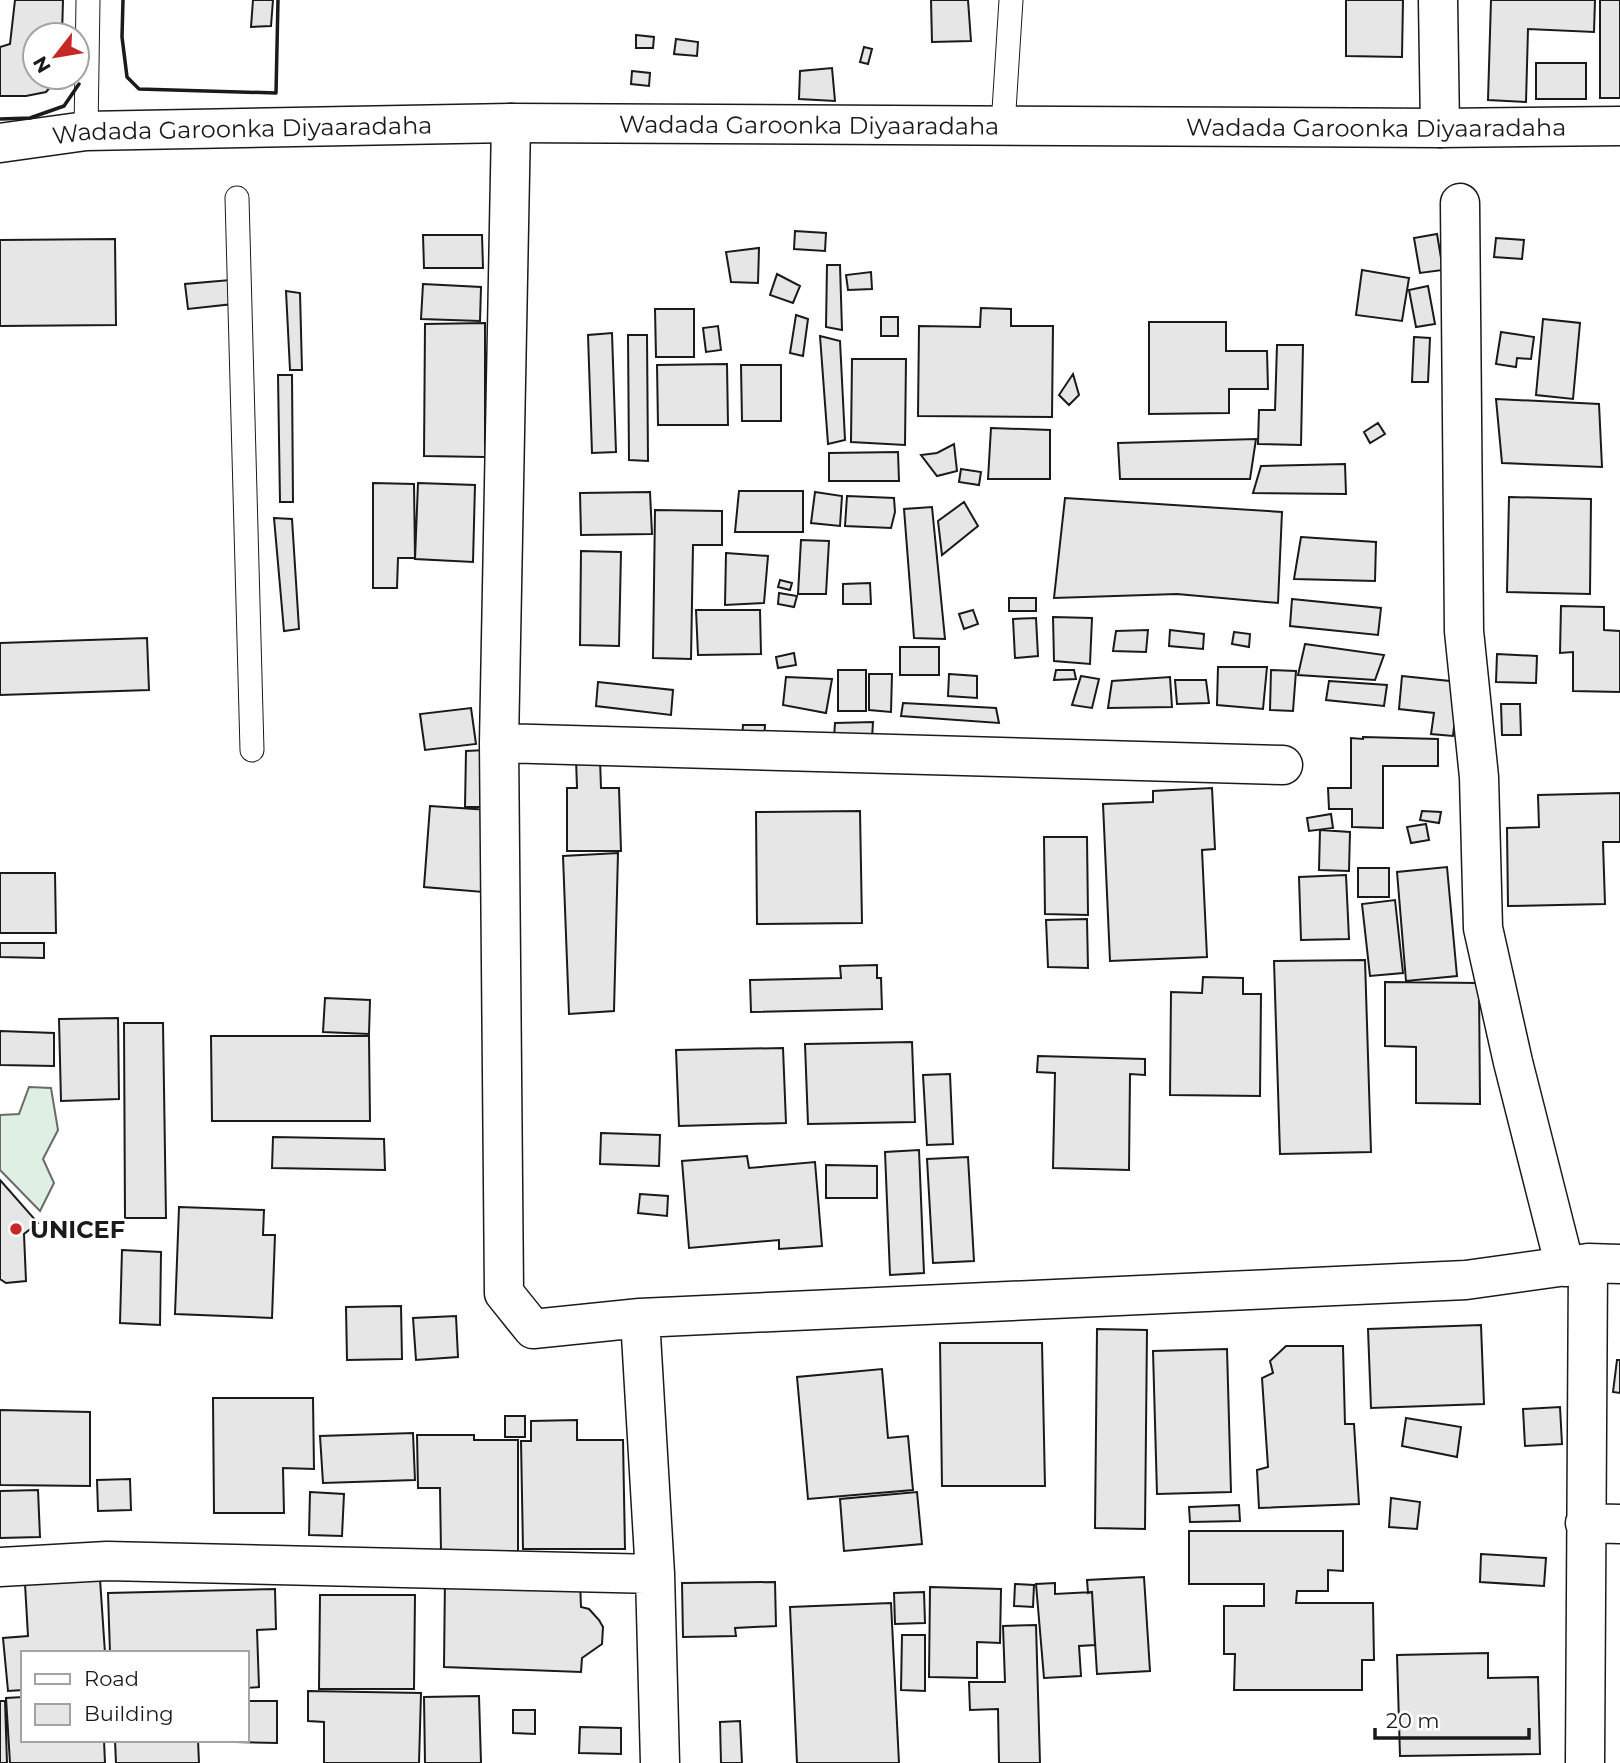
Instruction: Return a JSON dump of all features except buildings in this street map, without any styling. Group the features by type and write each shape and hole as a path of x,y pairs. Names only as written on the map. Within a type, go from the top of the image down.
{"street":[{"path":"1438,0 1440,128"},
{"name":"Wadada Garoonka Diyaaradaha","path":"0,143 86,131 510,123 1440,128 1620,126"},
{"path":"510,123 499,743 504,1293 533,1329 640,1318 1466,1280 1591,1265"},
{"path":"1460,203 1464,631 1479,778 1483,928 1513,1062 1591,1265 1603,1523 1586,1763"},
{"path":"499,743 1283,765"},
{"path":"640,1318 655,1574 660,1763"},
{"path":"0,1567 107,1561 655,1574"}],"lane":[{"path":"86,131 88,0"},
{"path":"1003,126 1011,0"},
{"path":"237,198 251,750"}],"green space":[{"path":"29,1087 51,1088 58,1130 43,1159 54,1183 40,1211 0,1170 0,1115 19,1114"}],"wall":[{"path":"123,0 122,37 127,77 139,89 276,93 278,0"},
{"path":"0,119 30,118 64,106 74,91"}],"place":[{"name":"UNICEF","path":"16,1229"}]}
